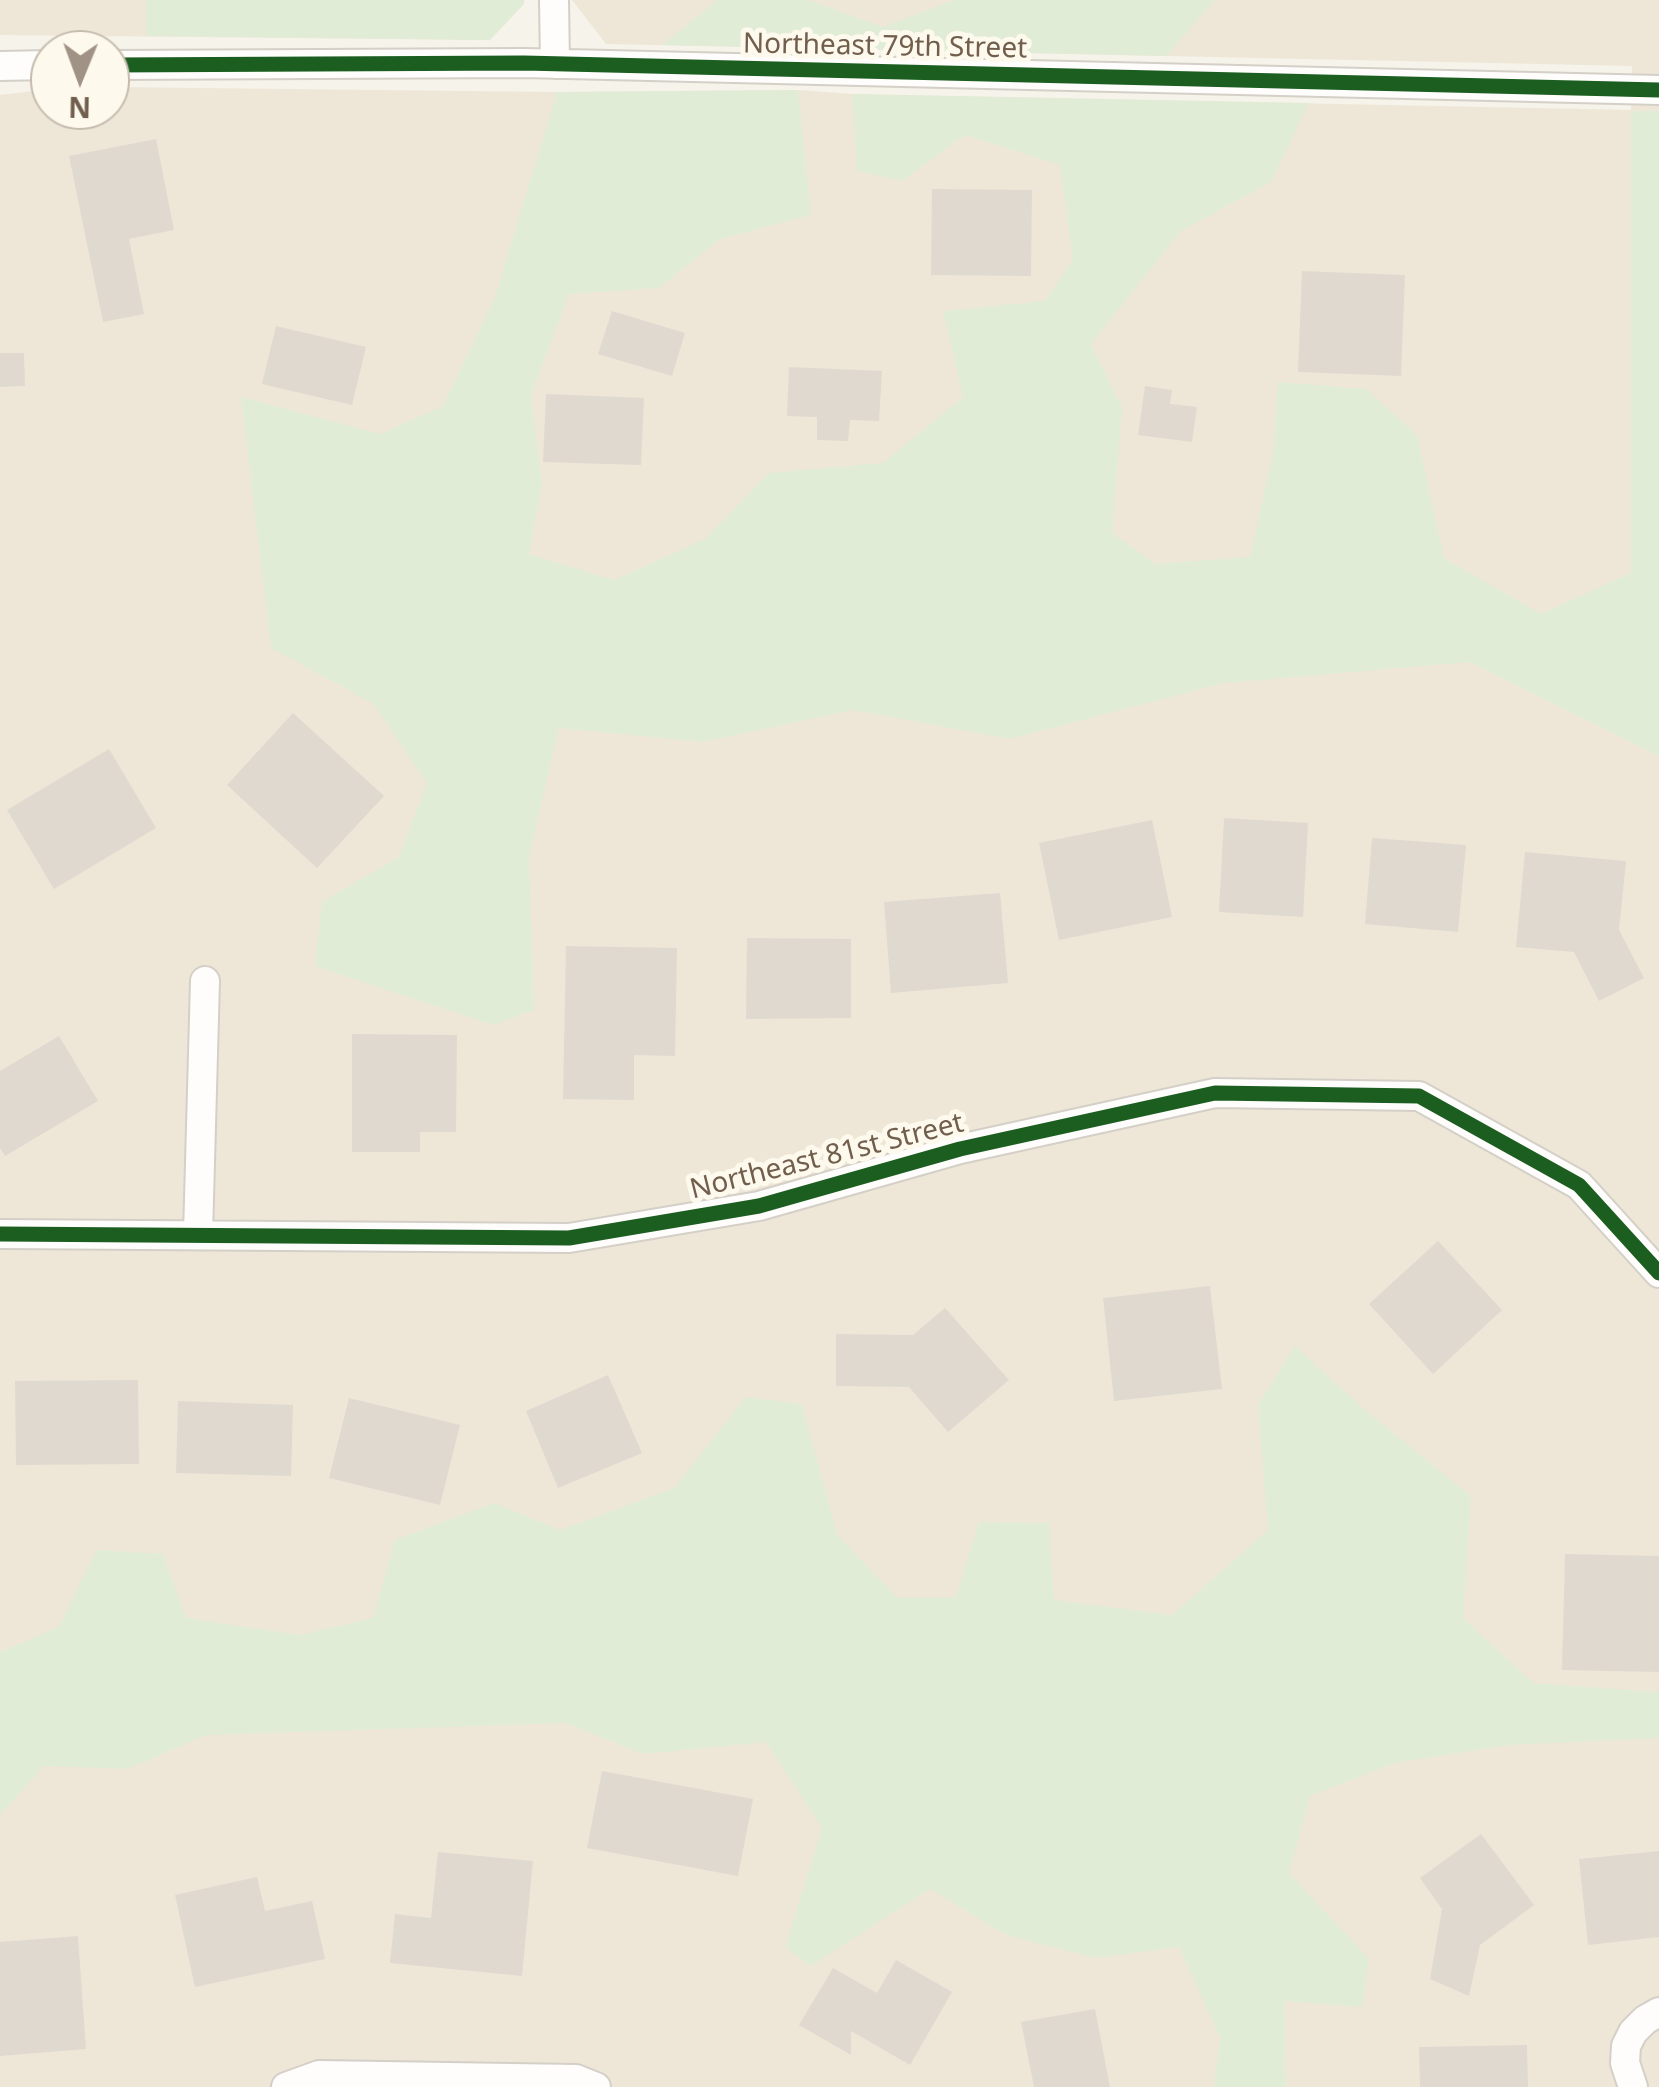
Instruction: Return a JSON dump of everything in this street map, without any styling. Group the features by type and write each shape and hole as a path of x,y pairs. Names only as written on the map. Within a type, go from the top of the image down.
{"street":[{"path":"554,0 556,64"},
{"name":"Northeast 79th Street","path":"130,65 556,64 1659,90"},
{"path":"0,66 30,66"},
{"path":"198,1235 204,981"},
{"name":"Northeast 81st Street","path":"0,1234 569,1238 759,1206 960,1149 1215,1093 1419,1096 1579,1185 1659,1273"},
{"path":"1634,2087 1624,2063 1626,2046 1644,2020 1659,2012"},
{"path":"286,2087 319,2075 576,2079 596,2087"}],"shaded area":[{"path":"0,0 524,0 490,40 130,36 130,30 30,30 30,35 0,35"},
{"path":"572,0 1659,0 1659,111 1631,112 1659,629 1659,2087 0,2087 0,95 30,91 30,130 130,130 130,87 557,92 798,90 1631,110 1632,66 606,44"}],"green space":[{"path":"146,0 524,0 524,4 490,40 146,36"},
{"path":"718,0 809,0 883,27 954,0 1215,0 1166,56 662,45"},
{"path":"798,90 811,215 720,239 659,288 569,294 531,395 542,484 529,554 614,580 705,539 769,473 883,463 963,397 943,311 1045,301 1073,259 1060,165 965,135 902,181 857,171 852,94 1309,103 1271,182 1181,231 1091,344 1122,408 1112,533 1156,564 1250,557 1273,452 1278,382 1366,389 1417,435 1444,558 1541,614 1631,573 1631,111 1659,111 1659,756 1470,662 1224,683 1010,739 853,710 703,742 559,728 529,856 534,1010 493,1025 315,966 322,902 399,857 427,783 374,704 271,648 241,397 380,434 443,406 495,297 557,92"},
{"path":"1295,1346 1365,1410 1471,1496 1463,1618 1533,1683 1659,1692 1659,1738 1509,1745 1395,1763 1310,1796 1289,1873 1369,1959 1362,2007 1284,2001 1286,2087 1214,2087 1220,2038 1179,1947 1096,1958 1006,1935 930,1889 811,1966 785,1947 822,1828 766,1742 643,1754 566,1723 206,1735 128,1769 44,1766 0,1815 0,1652 59,1627 96,1550 163,1554 186,1618 300,1635 373,1618 395,1540 494,1503 560,1530 674,1488 746,1397 802,1404 837,1535 898,1598 956,1597 979,1522 1049,1523 1054,1600 1172,1615 1268,1530 1258,1405"}],"building":[{"path":"156,139 174,230 129,239 144,314 103,322 69,156"},
{"path":"932,189 1032,190 1031,276 931,275"},
{"path":"1302,271 1405,275 1401,376 1298,372"},
{"path":"612,311 685,333 672,376 598,354"},
{"path":"276,326 366,347 352,405 262,384"},
{"path":"0,353 24,353 25,386 0,387"},
{"path":"789,367 882,371 879,421 850,420 848,441 817,440 817,417 787,416"},
{"path":"1145,386 1172,390 1170,404 1197,407 1192,442 1138,435"},
{"path":"546,394 644,398 641,465 543,462"},
{"path":"293,713 384,796 317,868 227,785"},
{"path":"109,749 156,828 54,889 7,810"},
{"path":"1224,818 1308,823 1303,917 1219,912"},
{"path":"1152,820 1172,917 1059,940 1039,843"},
{"path":"1372,838 1466,845 1458,932 1365,924"},
{"path":"1525,852 1626,861 1619,930 1644,978 1599,1001 1574,952 1516,947"},
{"path":"1000,893 1008,983 891,993 884,902"},
{"path":"747,938 851,939 851,1018 746,1019"},
{"path":"566,946 677,948 675,1056 634,1055 634,1100 563,1099"},
{"path":"352,1034 457,1035 456,1132 420,1132 420,1152 352,1152"},
{"path":"59,1036 98,1101 5,1156 0,1148 0,1071"},
{"path":"1438,1241 1502,1310 1433,1374 1369,1304"},
{"path":"1210,1286 1222,1389 1114,1401 1103,1298"},
{"path":"945,1308 1009,1380 948,1432 909,1387 836,1386 836,1334 913,1335"},
{"path":"608,1375 642,1453 558,1488 526,1411"},
{"path":"138,1380 139,1464 16,1465 15,1381"},
{"path":"349,1398 460,1425 440,1505 329,1478"},
{"path":"178,1401 293,1405 291,1476 176,1473"},
{"path":"1565,1554 1659,1556 1659,1672 1562,1670"},
{"path":"602,1771 753,1799 738,1876 587,1848"},
{"path":"1481,1834 1534,1905 1480,1945 1469,1996 1430,1979 1442,1909 1420,1878"},
{"path":"1659,1851 1659,1937 1588,1945 1579,1859"},
{"path":"438,1852 533,1861 522,1976 390,1963 395,1914 431,1918"},
{"path":"257,1877 265,1911 312,1901 325,1959 195,1987 175,1895"},
{"path":"78,1936 86,2049 0,2056 0,1942"},
{"path":"896,1960 952,1992 910,2065 851,2031 851,2055 799,2025 833,1968 877,1993"},
{"path":"1095,2009 1110,2087 1034,2087 1021,2022"},
{"path":"1527,2045 1528,2087 1420,2087 1419,2047"}],"cycle path":[{"path":"130,65 524,63 1659,90"},
{"path":"0,1234 569,1238 759,1206 960,1149 1215,1093 1419,1096 1579,1185 1659,1273"}]}
